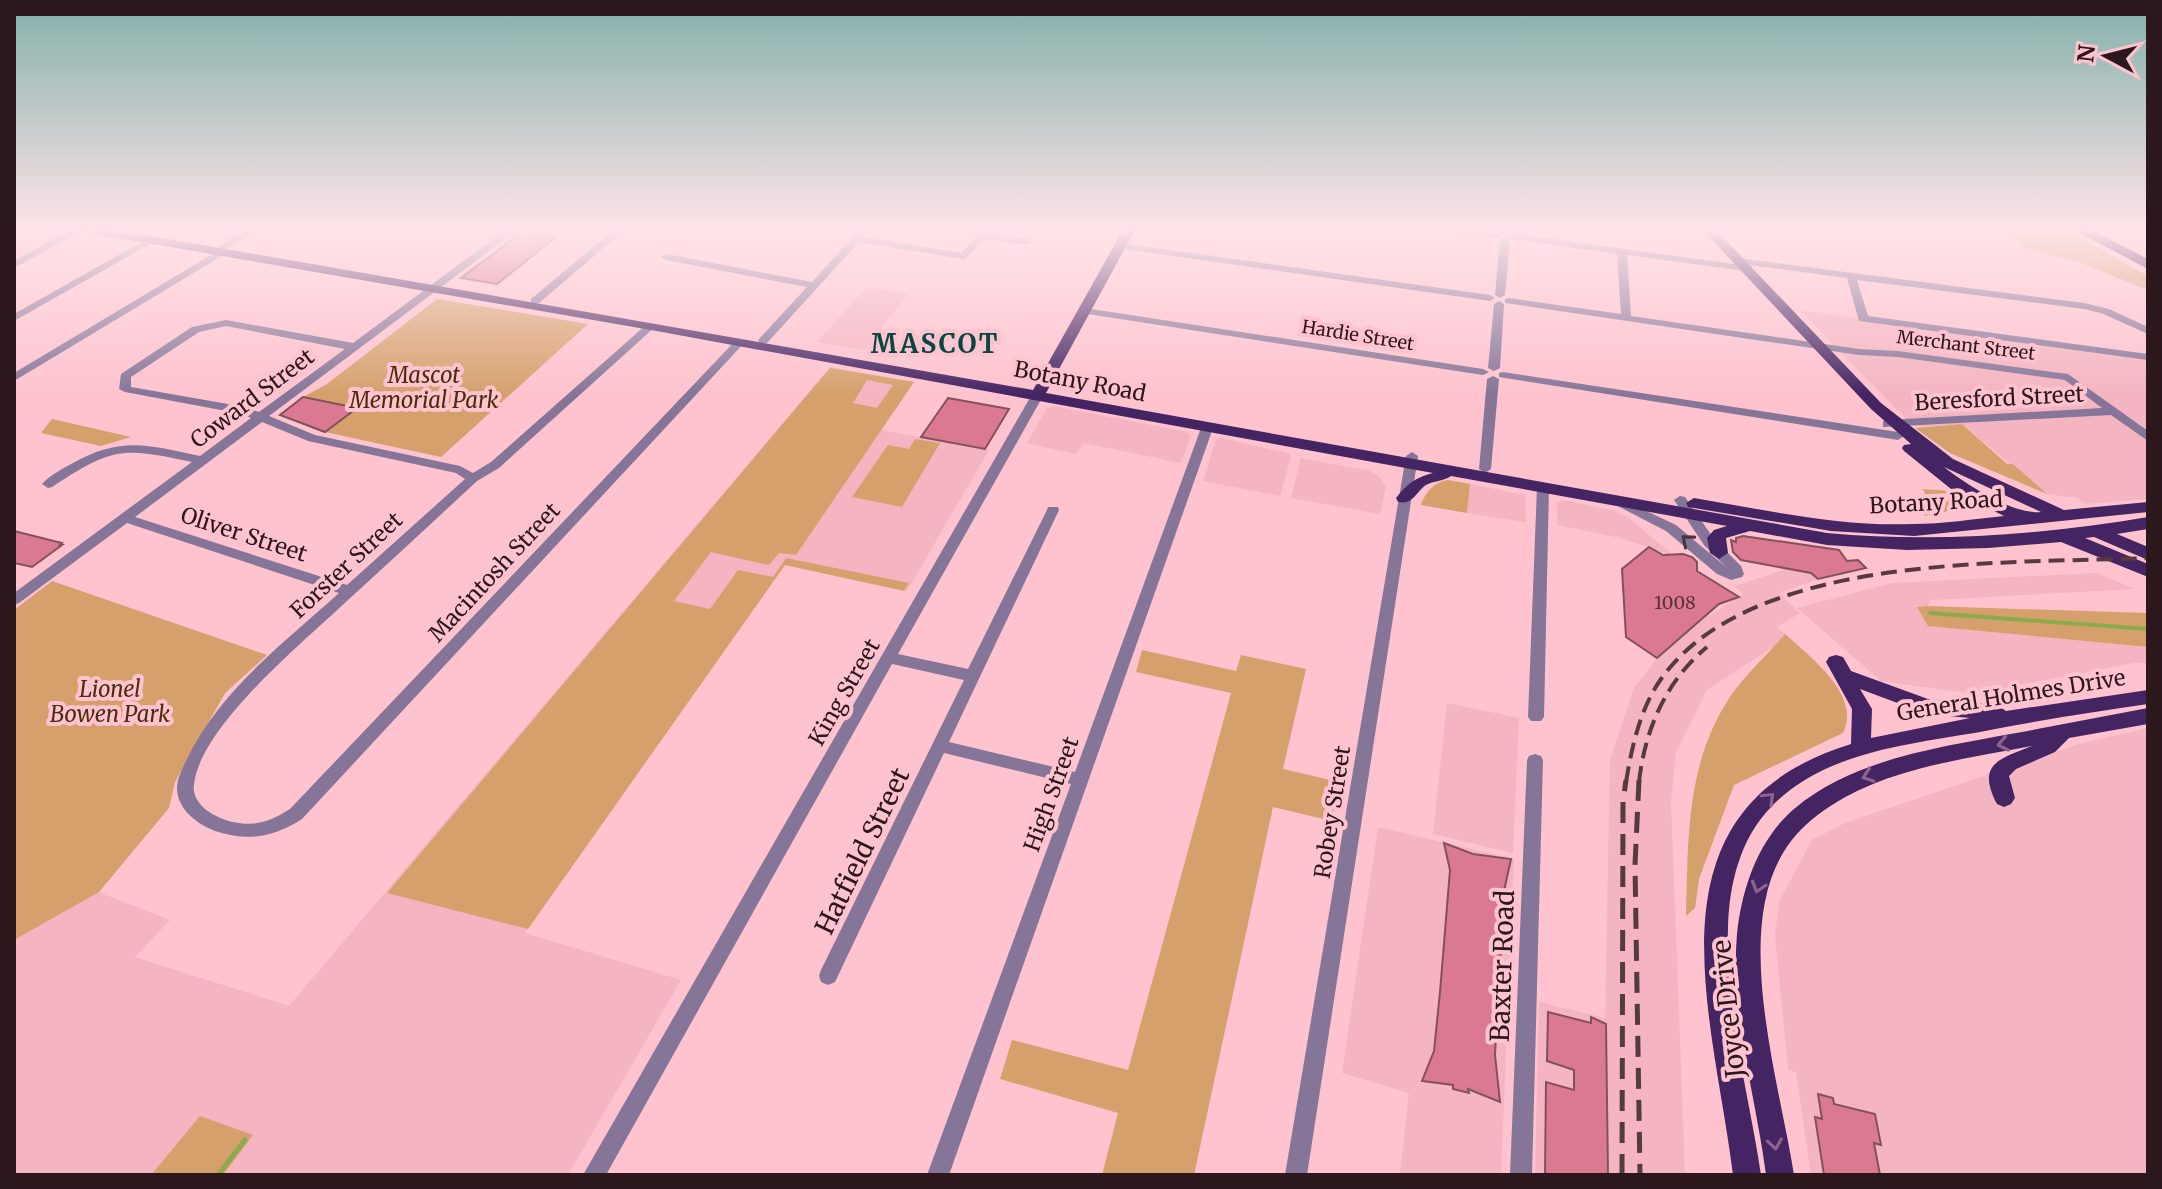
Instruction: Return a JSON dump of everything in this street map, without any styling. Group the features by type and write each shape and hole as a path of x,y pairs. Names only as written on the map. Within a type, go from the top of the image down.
{"main road":[{"name":"Botany Road","path":"416,283 1039,392 1207,428 1412,460"},
{"name":"King Street","path":"1039,392 1100,283"},
{"path":"1760,283 1928,465 1985,501 2050,526 2148,573"},
{"name":"Botany Road","path":"436,287 763,341 1484,473 1815,525 1948,533 2050,526 2096,531 2148,522"},
{"path":"1894,428 1947,462 2061,515 2050,526"},
{"path":"1947,462 1970,482 2026,509 2050,526 2144,552"},
{"name":"Botany Road","path":"1484,473 1611,500 1685,507 1758,527 1880,544 1935,545 2013,539 2050,526 2061,515 2148,507"},
{"path":"1404,498 1421,481 1434,476 1484,473"},
{"path":"1919,530 1930,522 1966,517 1977,511 1977,502 1964,489"},
{"path":"2050,526 2148,522"},
{"path":"1719,553 1716,538 1724,531 1758,527"},
{"path":"2096,531 2144,552"},
{"path":"2013,539 2057,546 2148,573"},
{"path":"1836,662 1862,709 1872,744"},
{"path":"1853,678 1897,697 1942,709 2031,715"},
{"name":"General Holmes Drive","path":"1872,744 2148,697"},
{"name":"General Holmes Drive","path":"1943,756 2148,716"},
{"path":"2004,798 1998,778 2002,768 2016,759 2046,748 2063,732"},
{"name":"Joyce Drive","path":"1747,1175 1717,949 1722,880 1744,827 1769,796 1814,763 1872,744"},
{"name":"Joyce Drive","path":"1780,1175 1752,999 1749,957 1752,910 1764,869 1773,850 1796,820 1829,794 1865,776 1943,756"}],"street":[{"path":"14,318 75,283"},
{"path":"14,378 166,283"},
{"name":"Coward Street","path":"14,600 441,283"},
{"path":"535,301 556,283"},
{"path":"806,283 814,285"},
{"name":"Merchant Street","path":"1389,283 1859,352 1898,354 2068,377 2114,411"},
{"path":"1484,473 1501,283"},
{"path":"1624,283 1626,317"},
{"path":"1853,283 1863,319 2148,357"},
{"path":"1909,283 2084,306 2105,311 2148,331"},
{"path":"763,341 814,285"},
{"name":"Hardie Street","path":"1085,311 1493,374 1894,428"},
{"path":"355,347 226,323 196,329 125,376 125,389 245,411 312,438 460,470 473,478"},
{"name":"Forster Street","path":"275,826 255,831 206,819 196,813 186,797 189,772 235,697 473,478 495,465 651,326"},
{"name":"Macintosh Street","path":"275,826 306,804 740,342"},
{"path":"1837,365 1844,357 1859,352"},
{"name":"King Street","path":"594,1175 1039,392"},
{"path":"2114,411 2148,437"},
{"name":"Beresford Street","path":"1894,428 2114,411"},
{"name":"High Street","path":"938,1175 1207,428"},
{"path":"48,484 98,453 125,445 203,460"},
{"name":"Robey Street","path":"1296,1175 1412,460"},
{"path":"1536,717 1543,487"},
{"path":"1611,500 1671,528 1724,572 1737,574 1685,507"},
{"name":"Hatfield Street","path":"828,976 1053,510"},
{"name":"Oliver Street","path":"125,518 349,591"},
{"path":"889,658 973,676"},
{"path":"939,746 1079,779"},
{"name":"Baxter Road","path":"1521,1175 1535,760"}],"shaded area":[{"path":"867,287 908,294 864,350 817,342"},
{"path":"1800,310 2148,359 2148,499 2085,504 2078,498 2047,494 1962,424 1921,427 1907,420"},
{"path":"830,367 914,382 881,430 989,450 907,591 785,565 525,933 681,980 568,1175 14,1175 14,940 98,892 170,920 135,957 289,1006"},
{"path":"1054,406 1187,432 1191,436 1181,463 1083,443 1076,454 1027,443 1047,408"},
{"path":"1221,438 1288,453 1291,456 1280,496 1203,481 1216,440"},
{"path":"1301,458 1370,471 1379,476 1386,487 1380,514 1291,498"},
{"path":"1470,484 1525,495 1526,522 1467,513"},
{"path":"1563,500 1615,511 1629,518 1674,556 1620,538 1557,525 1557,503"},
{"path":"1786,569 1811,573 1818,579 1779,593 1800,613 1777,627 1785,634 1776,645 1707,690 1676,752 1671,802 1685,1175 1535,1175 1539,1002 1605,1018 1610,760 1634,688 1657,658 1704,619 1743,594 1735,586"},
{"path":"2097,573 2135,589 1931,600 1927,606 1918,607 1929,626 2148,647 2148,663 2133,663 1974,694 1881,681 1797,608 1892,583"},
{"path":"1447,703 1519,718 1513,853 1433,834"},
{"path":"2148,728 2148,1175 1811,1175 1796,1072 1788,1070 1775,934 1780,900 1812,840 1845,823 2082,743"},
{"path":"1378,827 1514,859 1501,1175 1400,1175 1409,1093 1342,1073"}],"green space":[{"path":"2132,283 2148,283 2148,290"},
{"name":"Mascot Memorial Park","path":"437,299 588,324 441,457 325,432 356,408 303,397 327,384"},
{"path":"830,368 914,382 796,555 779,553 769,565 711,552 674,601 710,609 738,570 773,577 786,558 909,583 904,591 785,565 528,929 387,893","holes":["867,380 893,385 877,408 853,403"]},
{"path":"52,419 131,437 101,446 41,433"},
{"path":"1962,424 2047,494 1950,453 1915,428"},
{"path":"915,439 940,443 902,507 852,497 888,445 909,449"},
{"path":"1448,480 1470,484 1467,513 1421,505 1431,488"},
{"path":"1922,489 1952,493 1964,505 1924,516 1925,492"},
{"name":"Lionel Bowen Park","path":"52,581 267,655 225,693 175,782 169,808 99,892 14,940 14,610"},
{"path":"1917,607 2148,613 2148,647 1928,626"},
{"path":"1785,634 1819,665 1840,691 1847,719 1843,733 1734,785 1699,879 1695,908 1686,916 1692,807 1696,781 1712,729 1731,695"},
{"path":"1142,650 1236,671 1241,655 1306,669 1283,769 1339,782 1332,821 1273,807 1194,1175 1102,1175 1118,1113 1000,1079 1012,1040 1128,1070 1231,693 1136,672"},
{"path":"200,1116 253,1135 223,1175 151,1175"}],"building":[{"path":"303,397 357,408 325,432 280,415"},
{"path":"948,398 1009,409 985,449 921,437"},
{"path":"14,531 62,545 32,567 14,563"},
{"path":"1743,536 1839,550 1847,561 1858,560 1866,568 1818,579 1811,573 1741,560 1733,552 1731,540 1736,542 1736,538"},
{"path":"1649,547 1663,555 1692,557 1697,562 1697,571 1739,597 1719,604 1657,658 1626,637 1622,569"},
{"path":"1444,843 1473,854 1511,859 1504,891 1495,1055 1500,1102 1468,1089 1469,1093 1453,1089 1453,1085 1422,1081 1434,1051 1440,992 1450,870"},
{"path":"1548,1012 1591,1023 1591,1017 1606,1024 1608,1175 1545,1175 1546,1082 1574,1090 1574,1070 1547,1061"},
{"path":"1818,1094 1833,1098 1834,1104 1875,1114 1881,1145 1874,1143 1880,1175 1824,1175 1815,1117 1822,1119"}],"waterway":[{"path":"1930,613 2148,629"},
{"path":"218,1175 245,1140"}],"railway":[{"path":"1626,782 1642,715 1661,679 1702,638 1755,607 1818,586 1886,573 1956,565 2148,558"},
{"path":"1639,782 1646,743 1660,707 1680,675 1707,647"},
{"path":"1622,1175 1623,802 1626,780"},
{"path":"1639,780 1635,865 1640,1175"}],"district":[{"name":"MASCOT","path":"935,343"}]}
